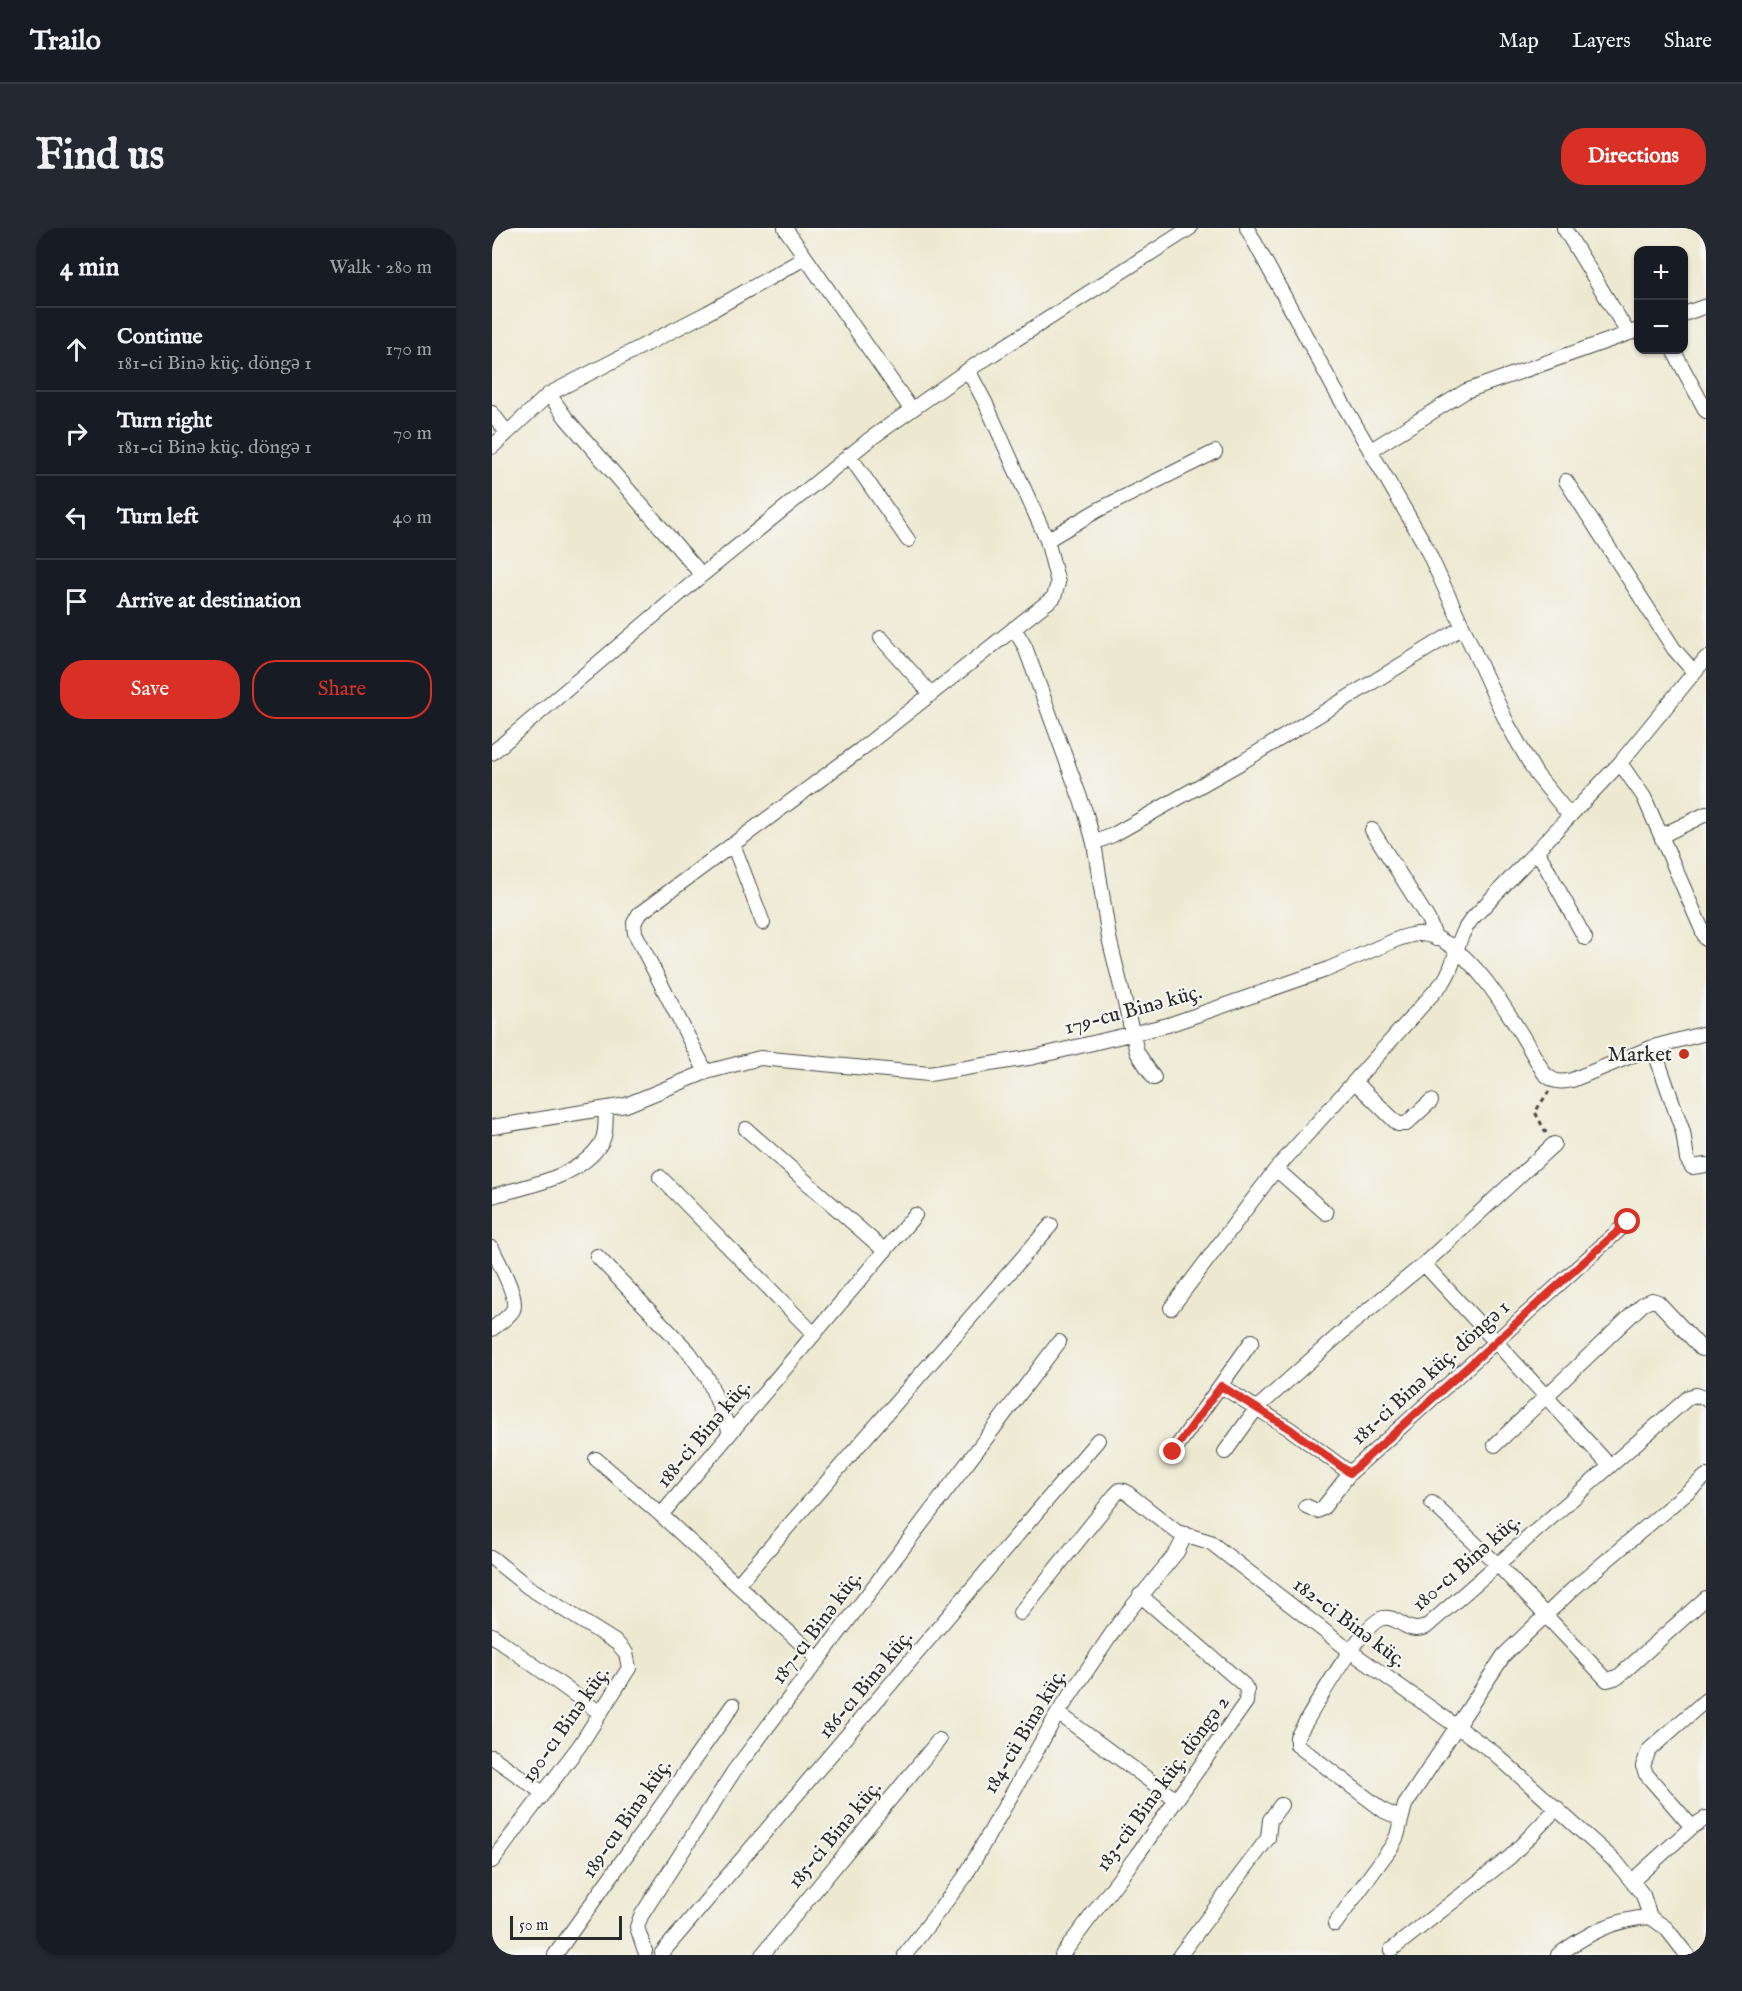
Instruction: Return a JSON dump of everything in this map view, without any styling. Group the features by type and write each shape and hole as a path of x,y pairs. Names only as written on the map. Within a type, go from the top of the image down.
{"street":[{"path":"786,228 911,410"},
{"path":"492,753 702,574 849,455 968,370 1170,234 1190,228"},
{"path":"1247,228 1335,390 1424,543 1508,725 1536,774 1570,816"},
{"path":"1371,450 1466,391 1633,332 1564,228"},
{"path":"492,447 549,394 805,258"},
{"path":"1688,312 1706,306"},
{"path":"1675,354 1706,411"},
{"path":"706,1072 635,933 634,923 647,905 734,844 931,694 1053,597 1058,590 1056,566 1047,540 980,390 968,370"},
{"path":"549,394 566,418 702,574"},
{"path":"492,413 507,433"},
{"path":"1047,540 1098,510 1215,452"},
{"path":"849,455 908,540"},
{"path":"1566,480 1674,649 1694,672"},
{"path":"1094,843 1113,835 1242,762 1463,627"},
{"path":"1014,628 1025,647 1074,777 1094,843 1108,938 1137,1052 1154,1078"},
{"path":"881,638 931,694"},
{"path":"1171,1308 1276,1169 1444,981 1450,971 1458,939 1471,920 1620,763 1706,658"},
{"path":"1620,763 1644,797 1706,939"},
{"path":"1661,836 1706,814"},
{"path":"1372,830 1428,919 1436,939"},
{"path":"734,844 763,923"},
{"path":"1538,852 1585,938"},
{"name":"179-cu Binə küç.","path":"492,1127 606,1110 647,1098 706,1072 760,1058 929,1074 1034,1057 1133,1034 1284,985 1398,939 1417,934 1436,939 1456,950 1481,974 1544,1073 1551,1080"},
{"path":"1551,1080 1562,1083 1572,1080 1653,1047 1706,1033"},
{"path":"1653,1047 1683,1132 1687,1159 1692,1167 1706,1166"},
{"path":"1355,1082 1398,1124 1406,1124 1431,1101"},
{"path":"492,1196 561,1174 577,1166 602,1142 606,1110"},
{"path":"746,1129 885,1251"},
{"path":"1225,1452 1256,1408 1359,1317 1424,1264 1554,1144"},
{"path":"1276,1169 1326,1213"},
{"path":"660,1177 814,1334"},
{"name":"188-ci Binə küç.","path":"818,1659 661,1515 915,1215"},
{"name":"181-ci Binə küç. döngə 1","path":"1221,1386 1290,1429 1350,1473 1628,1222"},
{"path":"737,1585 1050,1225"},
{"path":"492,1248 514,1298 514,1307 492,1329"},
{"path":"597,1256 695,1360 715,1392 730,1432"},
{"path":"1424,1264 1609,1465"},
{"path":"1495,1445 1643,1304 1652,1300 1658,1302 1702,1349"},
{"path":"1173,1452 1252,1341"},
{"name":"187-cı Binə küç.","path":"642,1953 637,1927 641,1916 734,1771 1059,1342"},
{"name":"180-cı Binə küç.","path":"1400,1818 1384,1811 1297,1745 1297,1737 1350,1651 1370,1625 1381,1618 1388,1617 1413,1630 1426,1627 1689,1397 1696,1395 1706,1399"},
{"name":"186-cı Binə küç.","path":"663,1954 1098,1440"},
{"path":"597,1459 661,1515"},
{"path":"1306,1506 1317,1511 1323,1508 1350,1473"},
{"path":"1335,1924 1392,1846 1405,1805 1504,1655 1545,1615 1706,1476"},
{"name":"182-ci Binə küç.","path":"1020,1613 1120,1491 1125,1491 1165,1525 1210,1542 1350,1651 1493,1752 1601,1848 1632,1881 1647,1904 1650,1917"},
{"path":"1432,1503 1497,1564 1602,1677 1612,1680 1706,1598"},
{"name":"184-cü Binə küç.","path":"905,1955 964,1878 1058,1713 1140,1595 1177,1551 1186,1534"},
{"name":"190-cı Binə küç.","path":"492,1558 528,1587 617,1643 626,1653 629,1668 600,1713 492,1862"},
{"name":"183-cü Binə küç. döngə 2","path":"1062,1955 1246,1702 1247,1690 1244,1685 1140,1595"},
{"path":"492,1635 600,1713"},
{"path":"1692,1827 1646,1774 1643,1766 1649,1750 1706,1700"},
{"name":"189-cu Binə küç.","path":"555,1955 733,1705"},
{"path":"1058,1713 1176,1800"},
{"name":"185-ci Binə küç.","path":"762,1955 939,1740"},
{"path":"492,1757 543,1793"},
{"path":"1180,1955 1268,1838 1270,1820 1281,1805"},
{"path":"1391,1950 1510,1857 1557,1808"},
{"path":"1632,1881 1692,1827 1706,1818"},
{"path":"1558,1955 1608,1925 1650,1917 1666,1928 1688,1955"},
{"path":"642,1953 663,1954"}],"path":[{"path":"1551,1080 1548,1096 1535,1112 1541,1128 1554,1144"}],"place":[{"name":"Market","path":"1684,1054"}],"route":[{"path":"1173,1452 1221,1386 1290,1429 1350,1473 1368,1454 1628,1222"}]}
